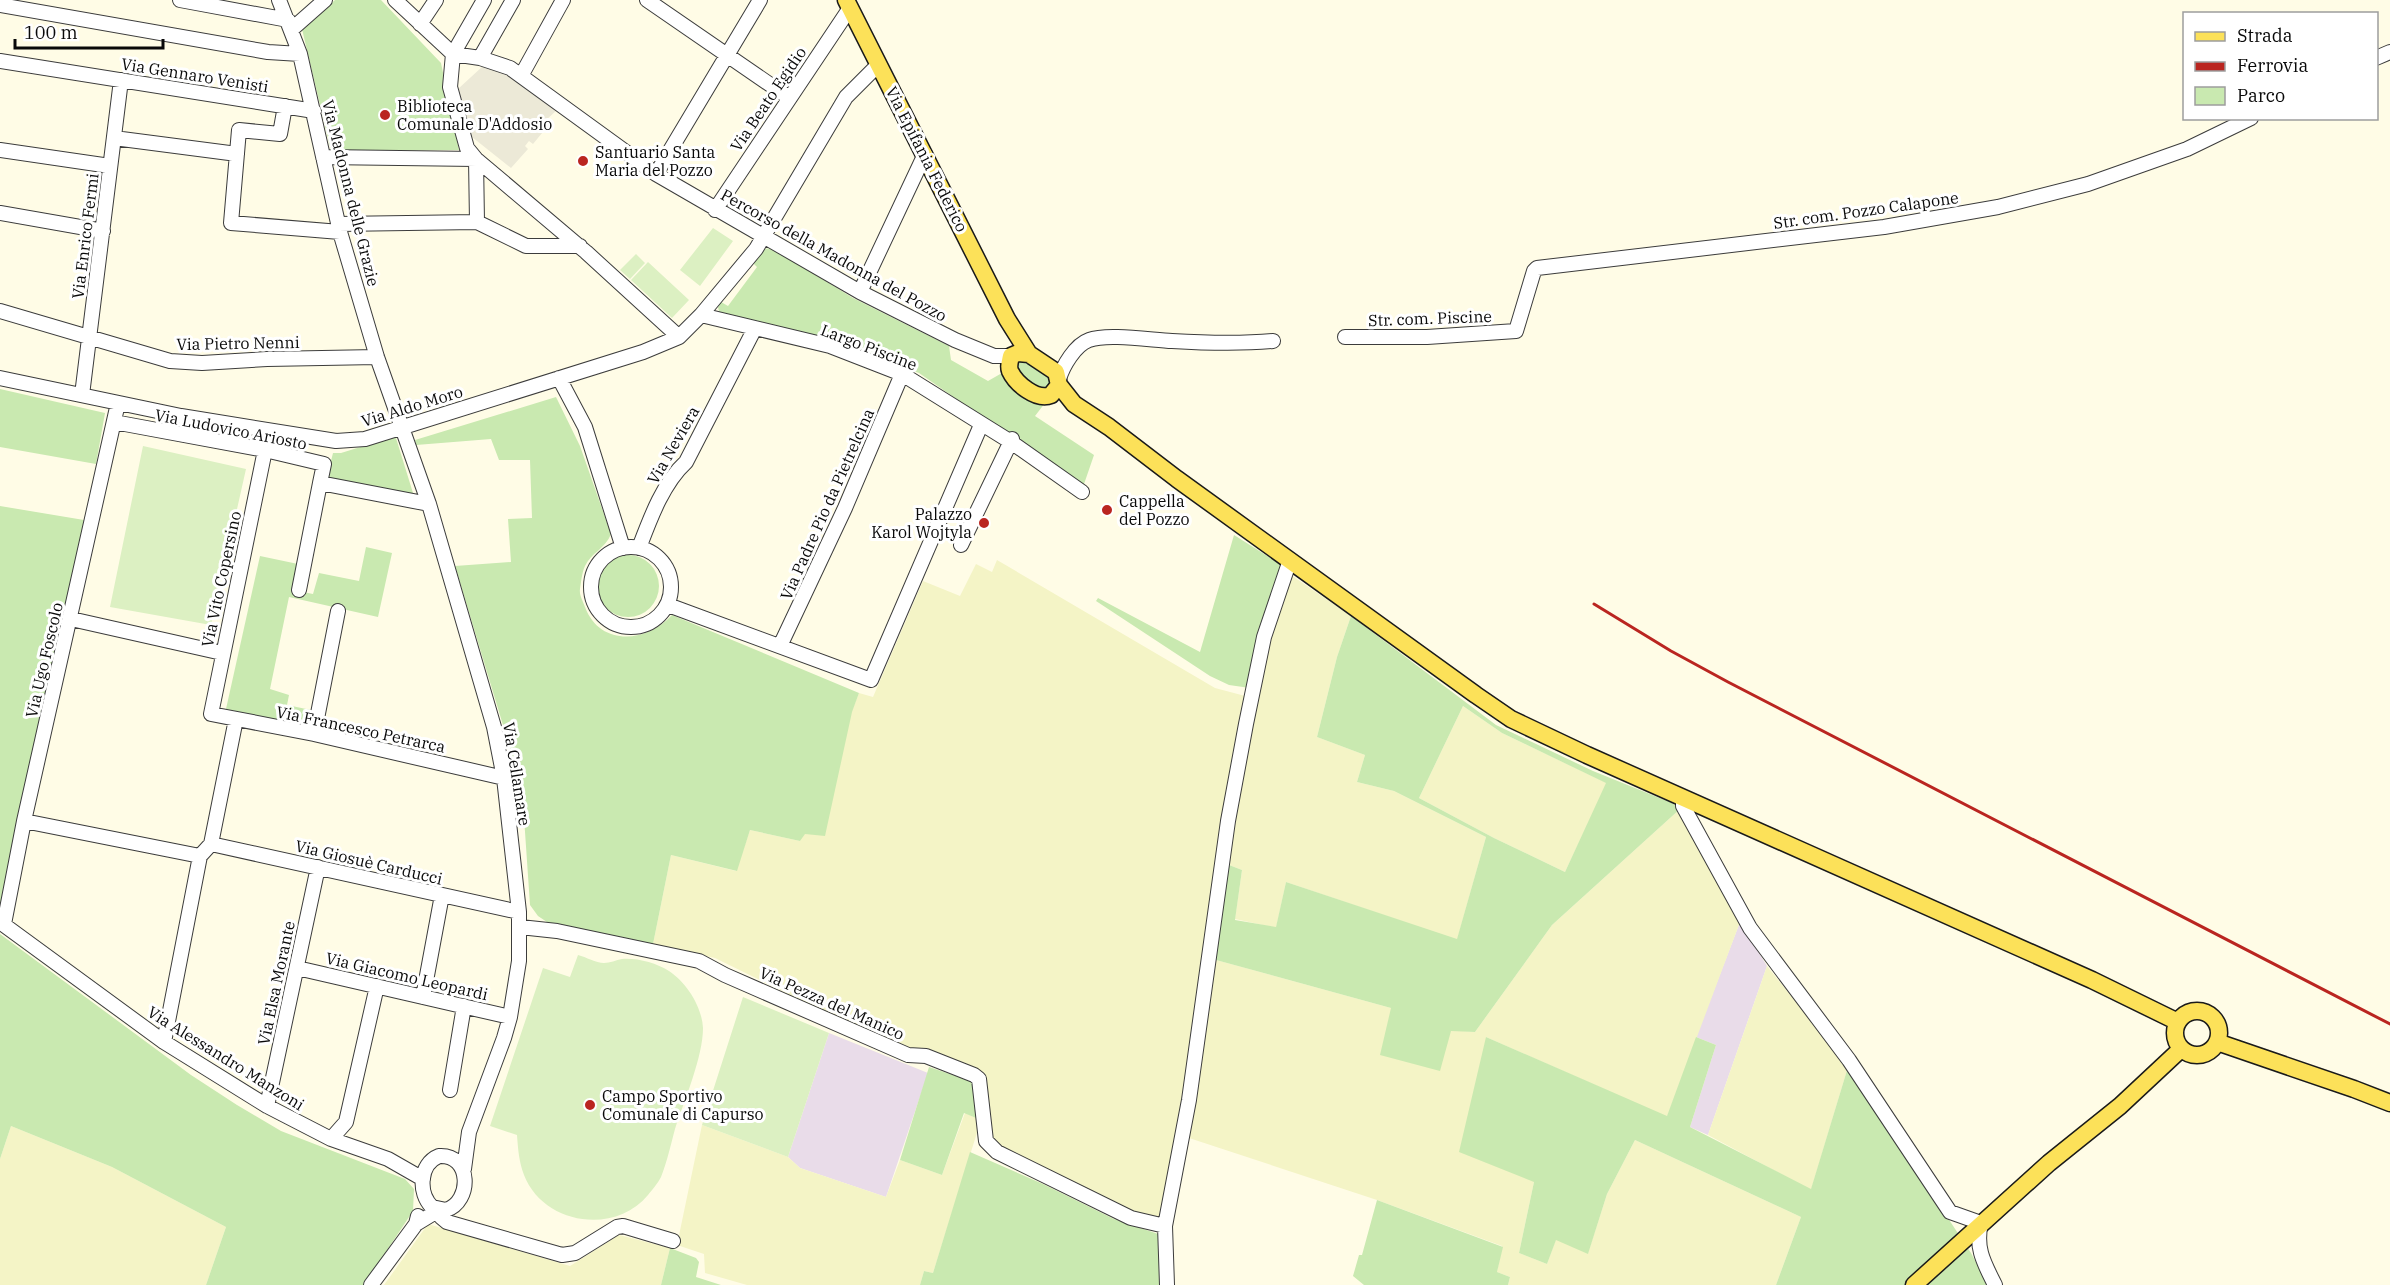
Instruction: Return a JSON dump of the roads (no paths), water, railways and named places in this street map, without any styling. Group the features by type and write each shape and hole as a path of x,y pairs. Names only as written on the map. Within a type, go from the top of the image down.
{"main road":[{"name":"Via Epifania Federico","path":"848,4 1006,319 1016,359"},
{"path":"1016,359 1044,364 1056,372 1055,387"},
{"path":"1016,359 1032,393 1040,397 1055,387"},
{"path":"1055,387 1123,439 1511,719 1555,741 2092,980 2178,1023"},
{"path":"2190,1012 2206,1014 2217,1025 2217,1042 2211,1050 2201,1055 2191,1054 2181,1049 2175,1034 2178,1023 2190,1012"},
{"path":"2217,1042 2390,1103"},
{"path":"1914,1285 2049,1163 2120,1106 2181,1049"}],"street":[{"path":"180,0 289,25 325,0"},
{"name":"Via Madonna delle Grazie","path":"279,0 300,54 339,228 376,357 400,428"},
{"path":"394,0 453,54"},
{"path":"420,24 436,0"},
{"path":"484,0 453,54 450,87 467,148 476,159 580,246 679,337"},
{"path":"480,58 513,0"},
{"path":"522,76 563,0"},
{"path":"647,0 788,97"},
{"path":"656,174 760,0"},
{"name":"Via Beato Egidio","path":"715,210 848,4"},
{"path":"0,5 268,52 300,54"},
{"name":"Percorso della Madonna del Pozzo","path":"453,54 480,58 510,68 656,174 860,292 955,339 1016,359"},
{"name":"Via Gennaro Venisti","path":"0,61 314,111"},
{"name":"Via Aldo Moro","path":"0,378 181,416 336,441 365,439 643,352 679,337 701,315 754,252 846,97 878,65"},
{"name":"Via Enrico Fermi","path":"82,395 121,80"},
{"path":"285,106 280,134 238,130 231,223 339,228 477,222 526,246 580,246"},
{"name":"Str. com. Pozzo Calapone","path":"1516,331 1534,271 1537,268 1884,227 1998,207 2088,184 2187,149 2247,120"},
{"path":"114,138 237,154"},
{"path":"0,150 110,166"},
{"path":"860,292 925,154"},
{"path":"323,157 476,159"},
{"path":"476,159 477,222"},
{"path":"0,213 103,231"},
{"name":"Via Pietro Nenni","path":"0,311 170,361 202,363 376,357"},
{"name":"Largo Piscine","path":"701,315 830,346 902,374 941,397 981,425 1011,440 1082,492"},
{"name":"Via Neviera","path":"639,548 649,522 675,472 686,462 755,328"},
{"name":"Str. com. Piscine","path":"1345,337 1427,337 1516,331"},
{"path":"1044,364 1061,359 1087,340 1095,338 1273,341"},
{"path":"1055,387 1062,369 1077,349"},
{"name":"Via Padre Pio da Pietrelcina","path":"780,646 846,508 902,374"},
{"path":"559,378 585,427 623,548"},
{"name":"Via Ugo Foscolo","path":"2,923 118,403"},
{"name":"Via Ludovico Ariosto","path":"114,422 265,450 324,464 299,590"},
{"path":"668,605 871,680 981,425"},
{"name":"Via Cellamare","path":"400,428 429,504 494,727 504,778 520,927 519,961 510,1017 489,1082 469,1132 464,1169 465,1181 460,1197 445,1209"},
{"path":"961,545 1011,440"},
{"name":"Via Vito Copersino","path":"211,714 265,450"},
{"path":"320,483 429,504"},
{"path":"623,548 639,548 651,552 668,570 671,593 668,605 660,616 649,624 636,628 616,624 599,612 592,600 590,587 593,573 610,553 623,548"},
{"path":"1167,1285 1165,1226 1189,1100 1228,821 1264,637 1290,560"},
{"path":"314,734 338,611"},
{"path":"70,619 222,653"},
{"name":"Via Francesco Petrarca","path":"211,714 314,734 504,778"},
{"path":"164,1042 200,856 211,844 236,719"},
{"path":"1683,798 1683,806 1750,928 1849,1060 1950,1212 1981,1223 1978,1245 1995,1285"},
{"path":"24,821 200,856"},
{"name":"Via Giosuè Carducci","path":"211,844 519,912"},
{"name":"Via Elsa Morante","path":"267,1106 318,867"},
{"path":"423,997 442,895"},
{"name":"Via Alessandro Manzoni","path":"2,923 164,1042 267,1106 331,1139 388,1159 423,1179"},
{"name":"Via Pezza del Manico","path":"520,927 557,931 699,961 725,975 908,1054 926,1056 974,1075 979,1079 986,1141 996,1152 1131,1218 1165,1226"},
{"name":"Via Giacomo Leopardi","path":"297,968 510,1017"},
{"path":"331,1139 346,1122 377,986"},
{"path":"450,1090 464,1006"},
{"name":"Via Cellamare","path":"429,1162 434,1158 445,1156 469,1132"},
{"path":"445,1156 456,1160 464,1169"},
{"name":"Via Alessandro Manzoni","path":"388,1159 429,1162"},
{"path":"429,1162 423,1172 428,1204 445,1209 460,1227 562,1255 575,1253 617,1227 623,1226 673,1241"},
{"path":"370,1285 416,1224 425,1194"},
{"path":"416,1224 445,1209"},
{"path":"1949,1253 1964,1252 1982,1259"}],"railway":[{"path":"1594,604 1671,651 1728,682 2390,1024"}],"place":[{"name":"Biblioteca Comunale D'Addosio","path":"385,115"},
{"name":"Santuario Santa Maria del Pozzo","path":"583,161"},
{"name":"Cappella del Pozzo","path":"1107,510"},
{"name":"Palazzo Karol Wojtyla","path":"984,523"},
{"name":"Campo Sportivo Comunale di Capurso","path":"590,1105"}]}
